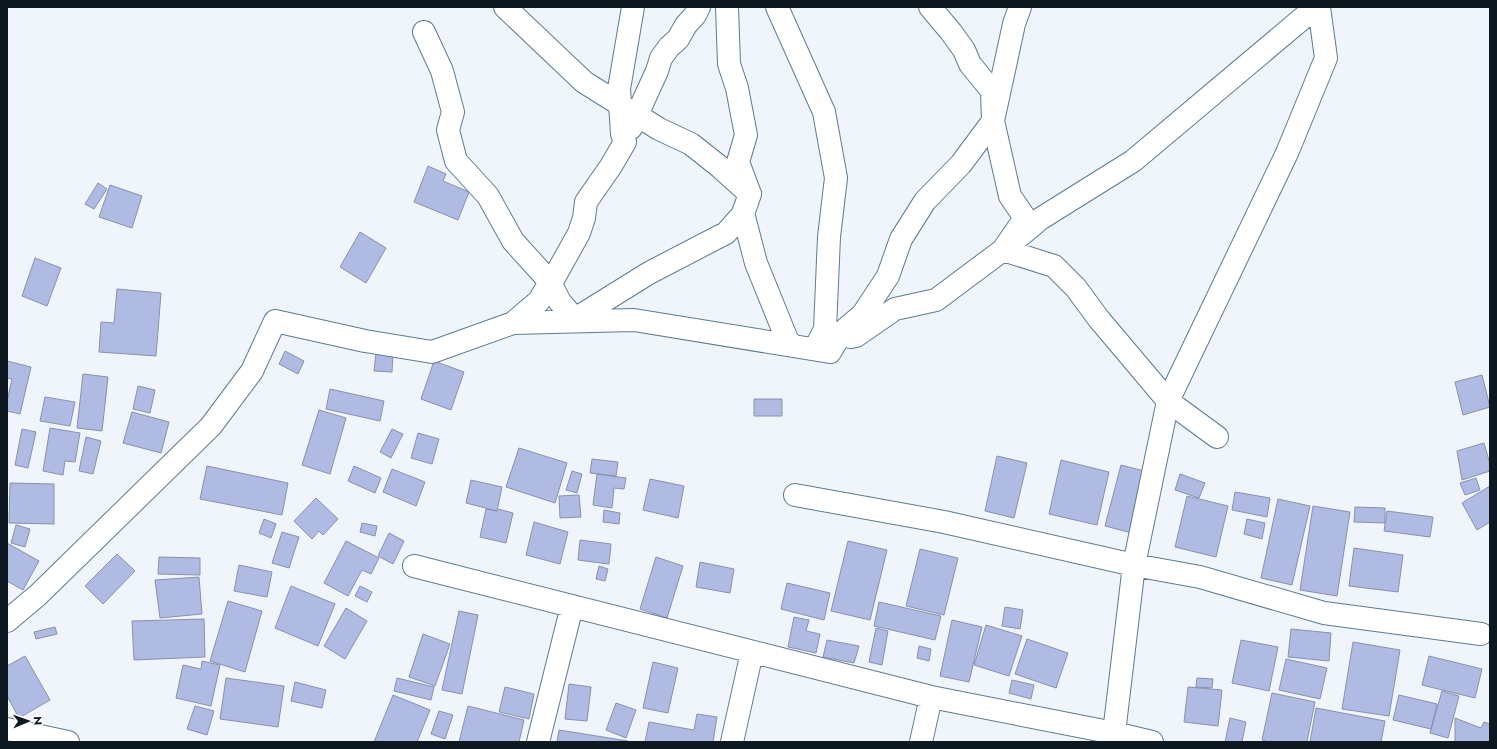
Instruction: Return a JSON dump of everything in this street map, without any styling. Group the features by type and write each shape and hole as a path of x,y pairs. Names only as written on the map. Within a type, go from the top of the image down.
{"street":[{"path":"505,7 584,82 659,129 692,144 750,194"},
{"path":"513,323 539,301 554,278 579,233 584,218 586,202 611,166 630,130 629,110 619,89 633,7"},
{"path":"629,110 654,78 661,58 669,47 678,39 699,7"},
{"path":"727,7 729,64 737,88 746,135 738,162 750,194 744,213 756,263 788,342 805,347"},
{"path":"777,7 824,112 836,178 830,237 825,329 820,337 805,347"},
{"path":"930,7 951,32 964,50 970,64 992,91 992,121 1010,196 1026,218 1003,250"},
{"path":"7,621 38,595 211,426 252,371 275,321 365,341 432,352 513,323 634,320 830,352 842,332 862,314 888,276 901,238 925,201 961,164 992,121 1014,24 1020,7"},
{"path":"837,341 856,336 895,309 936,300 1003,250 1040,218 1133,161 1317,7 1326,58 1288,153 1168,401 1134,565 1114,733"},
{"path":"424,32 442,71 453,112 448,130 456,161 488,196 512,241 550,282 560,302 575,319 649,273 726,233 743,214 750,194"},
{"path":"1003,250 1054,266 1076,288 1098,318 1168,401 1218,437"},
{"path":"795,494 944,522 1134,565 1200,577 1324,613 1481,634"},
{"path":"414,566 931,697 1114,733 1152,742"},
{"path":"538,742 572,606"},
{"path":"732,742 752,652"},
{"path":"921,742 931,697"},
{"path":"7,729 68,742"}],"building":[{"path":"428,166 446,174 443,181 469,192 458,220 414,202"},
{"path":"98,183 107,189 94,209 85,204"},
{"path":"110,185 142,196 132,228 99,217"},
{"path":"360,232 386,248 366,283 340,267"},
{"path":"35,258 61,268 47,306 22,296"},
{"path":"117,289 161,293 156,356 99,352 101,322 114,323"},
{"path":"285,351 304,361 298,374 279,364"},
{"path":"376,353 393,355 392,372 374,371"},
{"path":"7,361 31,367 20,414 7,411 7,401 12,379 7,378"},
{"path":"434,361 464,372 451,410 421,399"},
{"path":"83,374 108,377 102,431 77,428"},
{"path":"1482,375 1490,407 1463,415 1455,382"},
{"path":"138,386 155,390 150,413 133,409"},
{"path":"330,389 384,401 380,421 326,409"},
{"path":"45,397 75,402 70,426 40,421"},
{"path":"754,399 782,399 782,416 754,416"},
{"path":"319,410 346,418 330,474 302,465"},
{"path":"132,412 169,422 161,453 123,443"},
{"path":"50,428 80,433 75,462 65,461 63,475 43,471"},
{"path":"22,429 36,432 28,468 15,465"},
{"path":"392,429 403,434 391,458 380,452"},
{"path":"418,433 439,439 432,464 411,458"},
{"path":"86,437 101,441 93,474 79,471"},
{"path":"1484,443 1490,464 1490,471 1462,480 1457,451"},
{"path":"519,448 567,463 555,503 506,487"},
{"path":"997,456 1027,463 1014,518 985,511"},
{"path":"592,459 618,462 616,476 590,473"},
{"path":"1061,460 1109,472 1097,525 1049,514"},
{"path":"1121,465 1148,472 1132,533 1105,526"},
{"path":"207,466 288,483 282,515 200,499"},
{"path":"354,466 381,478 375,493 348,481"},
{"path":"392,469 425,482 416,506 383,492"},
{"path":"572,471 582,474 577,493 566,490"},
{"path":"597,474 626,478 624,489 614,488 612,508 593,505"},
{"path":"1180,474 1205,483 1199,498 1175,490"},
{"path":"1476,478 1480,490 1465,495 1460,483"},
{"path":"650,479 684,486 678,518 643,510"},
{"path":"471,480 502,487 497,511 466,503"},
{"path":"10,483 54,484 54,524 9,523"},
{"path":"1490,486 1490,522 1477,530 1462,503"},
{"path":"1235,492 1270,498 1267,517 1232,510"},
{"path":"579,495 581,517 560,518 559,496"},
{"path":"1187,496 1228,506 1216,557 1175,547"},
{"path":"316,498 338,519 323,535 319,531 312,539 294,521"},
{"path":"1278,499 1310,506 1292,585 1261,578"},
{"path":"1313,506 1350,512 1337,596 1300,590"},
{"path":"1355,507 1385,508 1385,523 1354,522"},
{"path":"486,509 497,511 498,509 513,513 506,543 480,537"},
{"path":"604,510 620,513 619,524 603,522"},
{"path":"1387,511 1433,517 1430,537 1384,531"},
{"path":"264,519 276,524 271,538 259,533"},
{"path":"1247,519 1265,523 1262,539 1244,534"},
{"path":"534,522 568,532 560,564 526,555"},
{"path":"362,523 377,526 375,536 360,532"},
{"path":"16,525 30,529 25,547 11,543"},
{"path":"282,532 299,537 289,568 272,563"},
{"path":"389,533 404,541 393,564 378,556"},
{"path":"580,540 611,544 609,564 578,560"},
{"path":"346,541 379,558 371,574 362,570 348,596 324,583"},
{"path":"848,541 887,550 870,620 831,611"},
{"path":"7,543 39,561 23,590 7,581"},
{"path":"1354,548 1403,555 1398,592 1349,586"},
{"path":"920,549 958,558 944,615 906,606"},
{"path":"117,554 135,571 103,604 85,586"},
{"path":"159,557 200,558 200,575 158,574"},
{"path":"656,557 683,566 667,618 640,609"},
{"path":"700,562 734,569 730,593 696,587"},
{"path":"239,565 272,572 267,597 234,591"},
{"path":"599,566 608,569 605,581 596,579"},
{"path":"199,577 202,614 160,618 155,580"},
{"path":"787,583 830,593 824,620 781,609"},
{"path":"291,586 335,604 318,646 275,628"},
{"path":"360,586 372,592 367,602 355,596"},
{"path":"228,601 262,611 245,672 210,661"},
{"path":"879,602 941,616 935,640 874,626"},
{"path":"1005,607 1023,610 1020,629 1002,626"},
{"path":"346,608 367,621 345,659 324,646"},
{"path":"459,611 478,615 462,694 442,690"},
{"path":"794,617 809,620 806,631 820,634 816,653 788,647"},
{"path":"204,619 205,657 134,660 132,621"},
{"path":"952,620 982,627 969,682 940,676"},
{"path":"986,625 1022,636 1009,676 974,665"},
{"path":"55,627 57,634 36,639 34,632"},
{"path":"876,628 888,631 882,665 869,662"},
{"path":"1291,629 1331,633 1329,661 1288,657"},
{"path":"423,634 450,644 435,686 409,677"},
{"path":"1027,639 1068,653 1056,688 1015,674"},
{"path":"827,640 859,646 854,663 823,657"},
{"path":"1241,640 1278,647 1269,691 1232,683"},
{"path":"1353,642 1400,650 1389,716 1342,709"},
{"path":"919,646 931,649 929,661 917,658"},
{"path":"25,656 50,700 19,718 7,696 7,666"},
{"path":"1429,656 1482,669 1475,698 1422,685"},
{"path":"1286,659 1327,668 1320,699 1279,690"},
{"path":"202,661 220,665 211,706 176,698 183,665 201,669"},
{"path":"653,662 678,668 668,713 643,708"},
{"path":"226,678 284,686 278,727 220,719"},
{"path":"397,678 434,687 431,700 394,691"},
{"path":"1197,678 1213,679 1212,688 1196,687"},
{"path":"1012,680 1034,685 1031,699 1009,693"},
{"path":"295,682 326,690 322,708 291,701"},
{"path":"569,684 591,687 587,721 565,719"},
{"path":"505,687 534,694 529,719 499,712"},
{"path":"1188,687 1222,690 1218,726 1184,722"},
{"path":"1442,691 1459,696 1448,738 1430,733"},
{"path":"1272,693 1315,702 1307,742 1269,742 1262,740"},
{"path":"393,695 430,710 417,742 374,742"},
{"path":"1399,695 1437,704 1431,729 1393,720"},
{"path":"616,703 636,710 626,738 606,730"},
{"path":"195,706 214,711 207,735 187,729"},
{"path":"468,706 524,720 519,742 459,742"},
{"path":"1316,708 1385,721 1381,742 1310,742"},
{"path":"439,711 453,715 445,739 431,734"},
{"path":"697,714 717,717 713,742 645,742 649,722 694,730"},
{"path":"1230,718 1246,722 1242,742 1225,742"},
{"path":"1455,718 1481,728 1484,722 1490,724 1490,742 1455,742"},
{"path":"559,730 628,741 557,742"}]}
